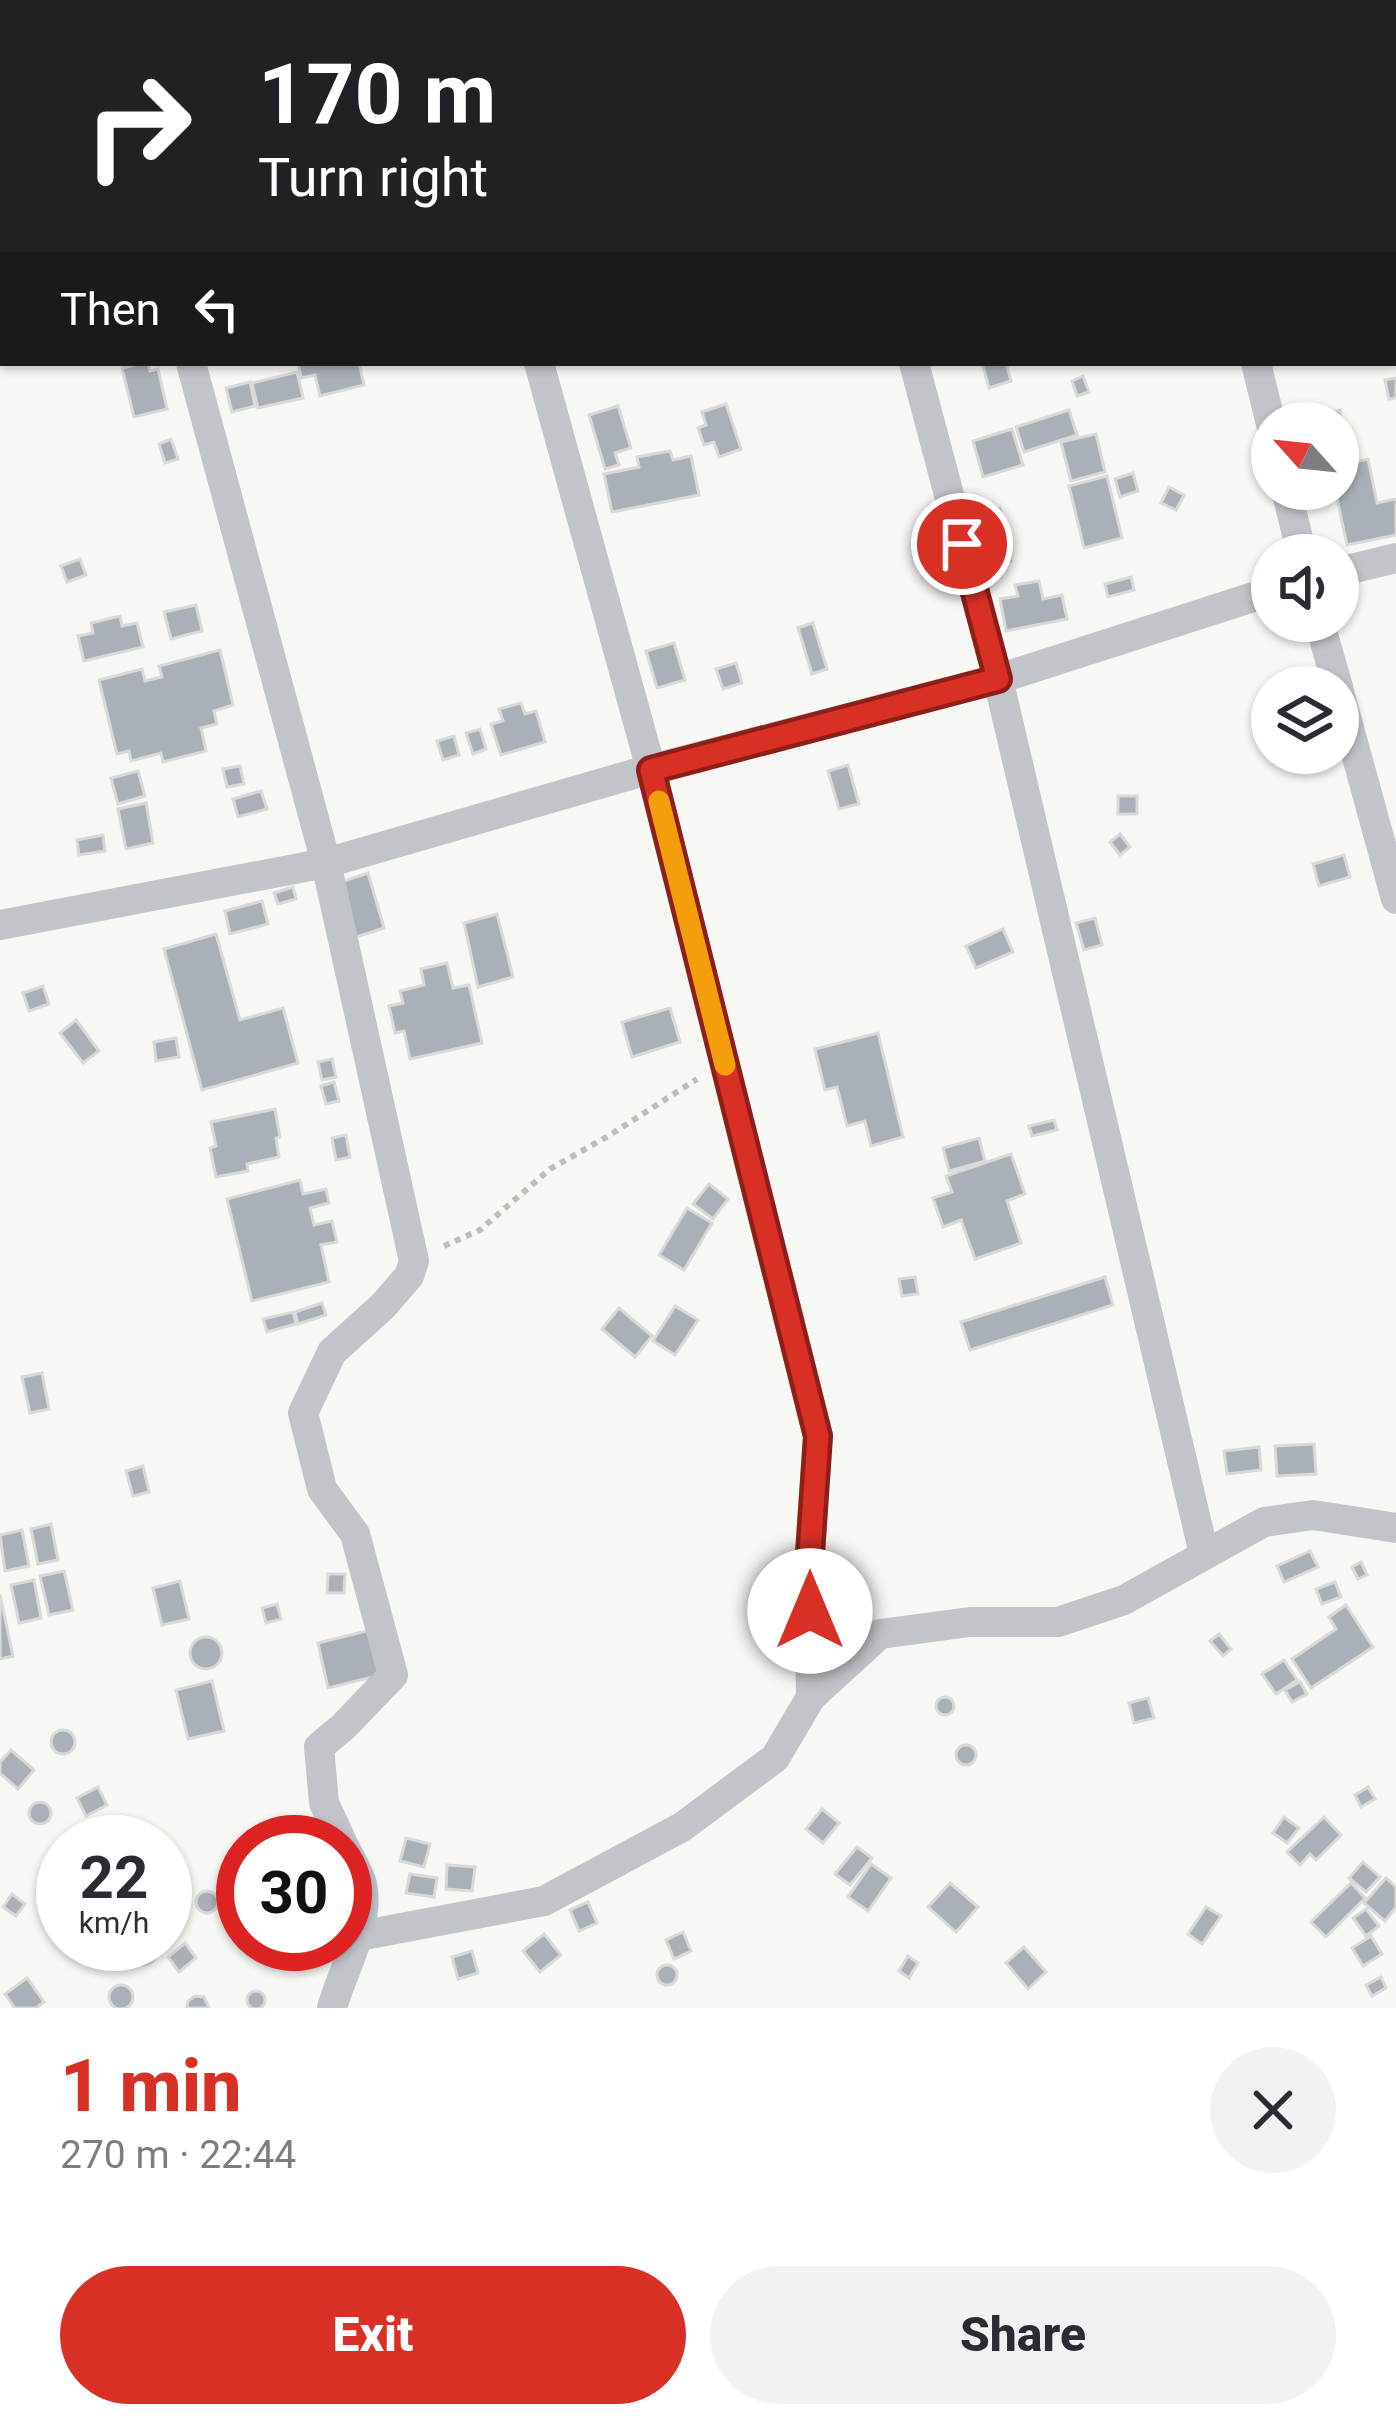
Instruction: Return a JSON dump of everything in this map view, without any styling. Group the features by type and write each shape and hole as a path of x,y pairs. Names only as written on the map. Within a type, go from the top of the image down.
{"street":[{"path":"192,366 326,863 414,1261 409,1276 383,1306 332,1352 303,1413 322,1489 355,1534 393,1675 319,1747 324,1803 330,1815"},
{"path":"540,366 651,770 818,1436 809,1568 811,1697"},
{"path":"915,366 998,679 1204,1554"},
{"path":"1257,366 1266,402"},
{"path":"1359,567 1396,558"},
{"path":"0,925 326,863 651,770 998,679 1251,598"},
{"path":"1359,764 1396,899"},
{"path":"372,1933 544,1900 682,1827 776,1758 811,1697 880,1634 970,1622 1058,1622 1124,1600 1264,1522 1313,1514 1396,1528"},
{"path":"332,2008 345,1971"}],"path":[{"path":"414,1261 480,1230 550,1169 696,1079 721,1051"}],"building":[{"path":"299,366 360,366 364,385 320,396 315,375 301,378"},
{"path":"983,366 1007,366 1011,381 989,388"},
{"path":"122,368 158,369 167,409 134,417"},
{"path":"297,372 303,398 258,408 252,383"},
{"path":"1083,376 1089,392 1077,396 1072,381"},
{"path":"1396,378 1396,398 1389,399 1385,380"},
{"path":"250,382 255,406 232,412 226,388"},
{"path":"726,404 741,449 719,457 714,442 704,445 698,428 706,425 702,412"},
{"path":"618,406 631,448 615,453 619,465 605,469 589,415"},
{"path":"1069,410 1077,435 1024,452 1016,427"},
{"path":"1012,429 1023,465 983,477 973,441"},
{"path":"1096,434 1105,472 1071,481 1061,442"},
{"path":"171,439 178,459 165,463 159,444"},
{"path":"670,451 673,460 691,456 699,495 612,512 604,474 639,467 637,457"},
{"path":"1368,459 1377,503 1396,499 1396,535 1359,543 1359,534 1345,534 1340,510 1359,510 1359,461"},
{"path":"1133,473 1138,491 1120,497 1115,479"},
{"path":"1107,476 1122,538 1084,548 1069,486"},
{"path":"1169,487 1184,495 1176,510 1161,503"},
{"path":"1000,508 1011,561 986,567 975,514"},
{"path":"80,559 86,575 67,582 61,566"},
{"path":"1131,577 1134,590 1108,597 1105,584"},
{"path":"1039,581 1043,599 1062,595 1067,619 1006,631 1000,599 1018,596 1015,585"},
{"path":"196,605 202,631 171,639 164,612"},
{"path":"120,616 122,626 137,623 143,647 84,661 78,636 93,633 91,623"},
{"path":"813,623 827,669 812,674 798,628"},
{"path":"674,643 685,680 657,688 646,651"},
{"path":"220,650 233,705 214,711 217,724 201,728 206,751 163,762 161,753 131,761 129,751 117,754 99,680 142,669 145,681 162,677 159,666"},
{"path":"736,663 742,683 723,689 716,669"},
{"path":"521,703 525,714 536,711 545,742 501,755 491,724 503,721 499,709"},
{"path":"480,729 486,749 473,754 466,733"},
{"path":"454,736 459,755 443,760 437,741"},
{"path":"848,765 859,804 839,809 828,771"},
{"path":"240,766 244,784 227,787 223,769"},
{"path":"138,771 145,796 118,804 111,778"},
{"path":"261,791 267,809 238,817 233,799"},
{"path":"1118,796 1137,796 1137,814 1118,814"},
{"path":"146,803 153,843 126,849 118,809"},
{"path":"1120,834 1130,847 1120,855 1110,842"},
{"path":"103,835 105,851 79,855 77,840"},
{"path":"1344,855 1350,877 1319,886 1313,864"},
{"path":"368,873 384,928 356,937 341,882"},
{"path":"293,887 296,899 278,904 274,893"},
{"path":"262,901 268,924 230,934 225,911"},
{"path":"497,914 513,977 478,987 464,923"},
{"path":"1095,918 1102,945 1084,950 1076,923"},
{"path":"1003,929 1013,952 976,968 966,946"},
{"path":"216,934 240,1020 283,1008 298,1063 202,1090 164,949"},
{"path":"447,963 453,988 469,985 482,1043 410,1059 404,1031 395,1033 389,1006 403,1003 400,991 424,985 421,969"},
{"path":"43,986 49,1004 29,1011 23,993"},
{"path":"670,1008 680,1042 632,1057 622,1022"},
{"path":"76,1020 99,1051 83,1063 60,1033"},
{"path":"878,1033 903,1137 871,1146 865,1121 847,1126 837,1087 825,1090 815,1049"},
{"path":"176,1038 179,1057 156,1061 154,1042"},
{"path":"332,1059 336,1077 322,1080 318,1062"},
{"path":"334,1082 339,1101 326,1104 321,1086"},
{"path":"275,1109 279,1157 247,1164 248,1171 216,1177 211,1122"},
{"path":"1054,1120 1057,1130 1032,1136 1029,1126"},
{"path":"346,1135 350,1157 336,1160 332,1138"},
{"path":"979,1138 985,1161 949,1171 943,1148"},
{"path":"1011,1154 1025,1194 1007,1201 1021,1243 975,1259 961,1220 943,1227 933,1198 952,1192 946,1176"},
{"path":"300,1180 303,1194 326,1189 329,1203 310,1208 314,1225 332,1221 337,1242 321,1245 329,1282 252,1301 227,1199"},
{"path":"709,1184 728,1199 713,1219 693,1204"},
{"path":"687,1208 712,1223 684,1270 659,1255"},
{"path":"915,1277 918,1294 902,1296 899,1279"},
{"path":"1105,1277 1113,1305 970,1350 961,1322"},
{"path":"322,1303 326,1315 298,1324 295,1312"},
{"path":"675,1306 698,1320 675,1355 653,1341"},
{"path":"619,1308 652,1336 635,1357 602,1329"},
{"path":"293,1312 296,1324 267,1332 263,1319"},
{"path":"42,1373 49,1409 30,1413 22,1377"},
{"path":"1314,1444 1316,1474 1277,1476 1275,1446"},
{"path":"1259,1447 1261,1470 1227,1474 1224,1451"},
{"path":"143,1466 149,1492 133,1496 126,1471"},
{"path":"51,1524 58,1560 38,1564 31,1529"},
{"path":"22,1530 29,1566 5,1571 0,1535"},
{"path":"1310,1551 1318,1567 1284,1582 1277,1566"},
{"path":"1361,1562 1367,1575 1358,1579 1352,1567"},
{"path":"64,1571 73,1610 49,1615 40,1576"},
{"path":"328,1574 345,1574 344,1593 327,1593"},
{"path":"34,1580 41,1618 19,1623 11,1585"},
{"path":"180,1581 189,1619 162,1625 153,1588"},
{"path":"1335,1582 1341,1597 1322,1604 1316,1589"},
{"path":"0,1595 13,1656 0,1659"},
{"path":"277,1604 281,1619 266,1623 262,1608"},
{"path":"1346,1605 1373,1647 1311,1688 1292,1659 1336,1629 1329,1617"},
{"path":"370,1630 381,1675 328,1688 318,1643"},
{"path":"1219,1634 1231,1649 1223,1656 1210,1641"},
{"path":"206,1637 217,1642 222,1653 217,1664 206,1669 195,1664 190,1653 195,1642"},
{"path":"1284,1660 1297,1680 1276,1694 1262,1674"},
{"path":"212,1681 224,1731 188,1739 176,1690"},
{"path":"1300,1682 1307,1694 1292,1702 1285,1690"},
{"path":"945,1697 954,1706 945,1715 936,1706"},
{"path":"1148,1698 1154,1718 1134,1723 1129,1703"},
{"path":"63,1730 75,1742 63,1754 51,1742"},
{"path":"966,1745 976,1755 966,1765 956,1755"},
{"path":"11,1750 34,1770 18,1789 0,1773 0,1762"},
{"path":"98,1787 107,1805 86,1815 77,1798"},
{"path":"1368,1787 1375,1799 1361,1807 1355,1795"},
{"path":"32,1805 48,1805 50,1815 36,1815 36,1822 32,1821"},
{"path":"822,1809 839,1823 823,1843 806,1829"},
{"path":"1284,1817 1299,1828 1287,1843 1273,1833"},
{"path":"1324,1817 1341,1835 1316,1860 1310,1854 1300,1865 1287,1852"},
{"path":"406,1838 430,1844 424,1867 400,1861"},
{"path":"857,1847 872,1858 850,1885 835,1874"},
{"path":"1363,1862 1380,1877 1366,1892 1349,1878"},
{"path":"871,1864 891,1878 868,1911 848,1897"},
{"path":"447,1865 475,1867 472,1891 446,1889"},
{"path":"410,1874 437,1878 434,1897 406,1893"},
{"path":"1386,1878 1396,1887 1396,1907 1385,1921 1364,1903"},
{"path":"950,1883 978,1907 956,1932 928,1907"},
{"path":"1351,1883 1365,1898 1326,1937 1311,1922"},
{"path":"12,1894 25,1904 16,1916 3,1907"},
{"path":"199,1894 215,1894 215,1910 199,1910"},
{"path":"588,1902 597,1923 579,1931 570,1910"},
{"path":"1206,1907 1221,1916 1202,1944 1188,1934"},
{"path":"1366,1909 1379,1926 1366,1936 1353,1918"},
{"path":"683,1932 691,1951 674,1959 666,1940"},
{"path":"544,1934 561,1955 540,1972 523,1951"},
{"path":"1371,1936 1382,1954 1363,1966 1352,1948"},
{"path":"1024,1947 1046,1972 1028,1989 1006,1963"},
{"path":"472,1951 478,1973 458,1979 452,1957"},
{"path":"908,1956 918,1963 909,1978 899,1971"},
{"path":"667,1965 677,1975 667,1985 657,1975"},
{"path":"1381,1977 1386,1988 1372,1996 1366,1985"},
{"path":"27,1978 44,2002 36,2008 15,2008 5,1994"},
{"path":"126,1986 132,1992 130,2006 112,2006 112,1988"},
{"path":"250,1994 262,1994 262,2006 250,2006"},
{"path":"195,1996 204,1997 209,2008 187,2008"}],"slow traffic":[{"path":"659,801 725,1065"}],"route":[{"path":"810,1611 818,1436 651,770 998,679 962,544"}]}
